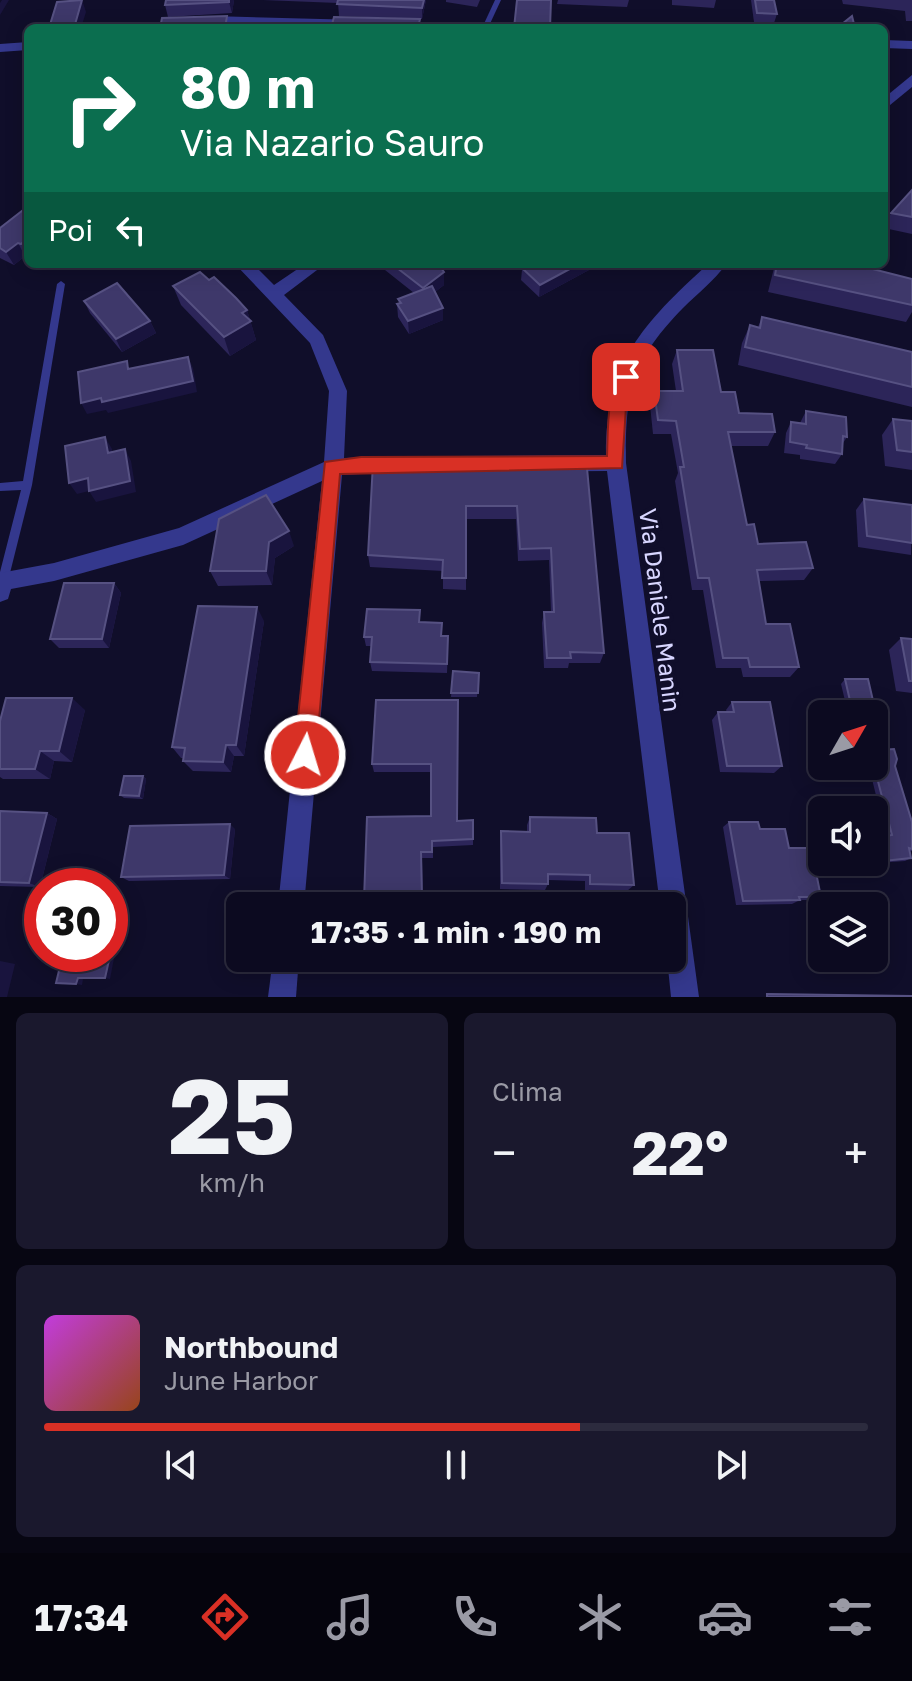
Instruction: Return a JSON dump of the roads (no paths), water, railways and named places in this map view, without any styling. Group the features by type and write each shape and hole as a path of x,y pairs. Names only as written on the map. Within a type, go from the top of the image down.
{"street":[{"path":"179,24 211,20 367,24"},
{"path":"888,44 912,45"},
{"path":"0,48 24,46"},
{"path":"888,102 912,79"},
{"path":"247,268 317,340 338,391 292,892"},
{"path":"274,293 311,268"},
{"name":"Via Daniele Manin","path":"685,997 616,463 617,407 638,351 654,327 714,268"},
{"path":"2,587 183,536 332,467 616,463"},
{"path":"282,997 285,972"}],"lane":[{"path":"487,24 498,0"},
{"path":"2,587 27,485 61,284"},
{"path":"0,487 27,485"}]}
